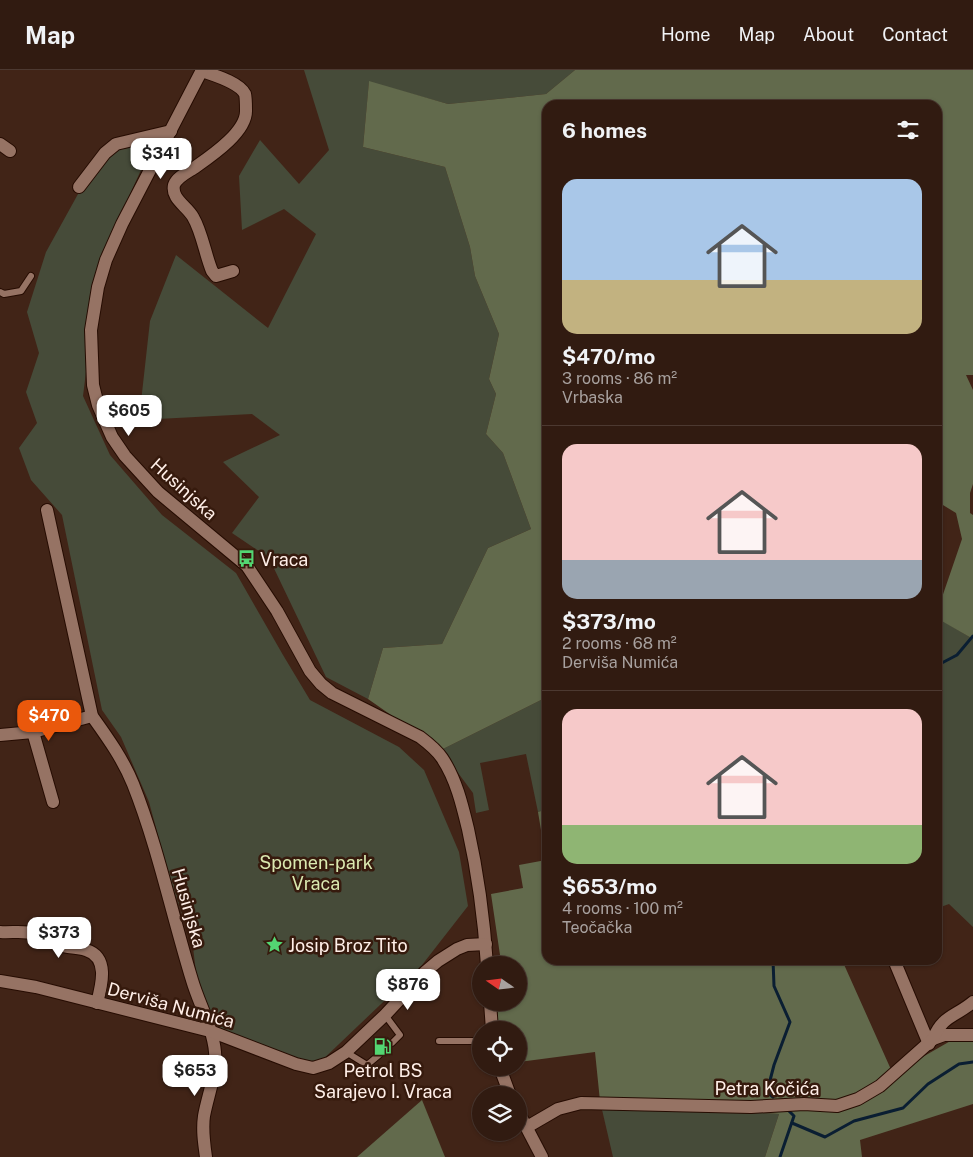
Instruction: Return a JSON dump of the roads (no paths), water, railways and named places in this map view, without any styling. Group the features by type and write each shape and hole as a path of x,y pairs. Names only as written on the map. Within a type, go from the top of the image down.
{"street":[{"name":"Husinjska","path":"202,70 114,239 106,260 98,287 91,330 93,385 98,405 112,437 143,477 200,529 247,566 277,611 310,671 325,688 420,737 441,756 449,769 460,798 481,894 486,944"},
{"path":"202,70 229,81 238,87 245,94 246,112 241,126 233,137 207,159 179,178 174,188 177,199 193,216 212,271 216,276 234,272"},
{"path":"79,187 105,153 116,144 171,131"},
{"name":"Husinjska","path":"47,510 92,716 109,740 132,782 149,832 192,982 210,1031 215,1052 214,1074 204,1116 203,1135 206,1157"},
{"path":"0,735 33,732 92,716"},
{"path":"33,732 53,802"},
{"path":"0,932 18,931 33,933 56,944 95,953 100,960 102,983 97,1003"},
{"path":"346,1052 438,961 457,949 468,945 486,944 487,956"},
{"path":"896,965 931,1042 944,1035 973,1035"},
{"name":"Derviša Numića","path":"0,981 36,987 210,1031 302,1066 313,1068 329,1063 346,1052"},
{"name":"Petra Kočića","path":"527,1127 558,1109 581,1103 751,1107 804,1104 837,1106 858,1100 880,1086 931,1042 944,1021 973,1002"},
{"path":"527,1127 542,1157"}],"lane":[{"path":"0,292 4,294 21,291 31,276"},
{"path":"385,1015 400,1035 392,1043"},
{"path":"439,1041 472,1041"},
{"path":"346,1052 367,1065 379,1055"}],"waterway":[{"path":"942,663 957,655 973,636"},
{"path":"773,965 774,986 790,1022 774,1065 767,1092 773,1097"},
{"path":"792,1123 825,1137 854,1121 903,1108 928,1084 959,1064 973,1062"},
{"path":"780,1157 794,1116 789,1111"}],"place":[{"name":"Vraca","path":"246,559"},
{"name":"Josip Broz Tito","path":"274,945"},
{"name":"Petrol BS Sarajevo I. Vraca","path":"383,1047"}],"park label":[{"name":"Spomen-park Vraca","path":"316,872"}]}
